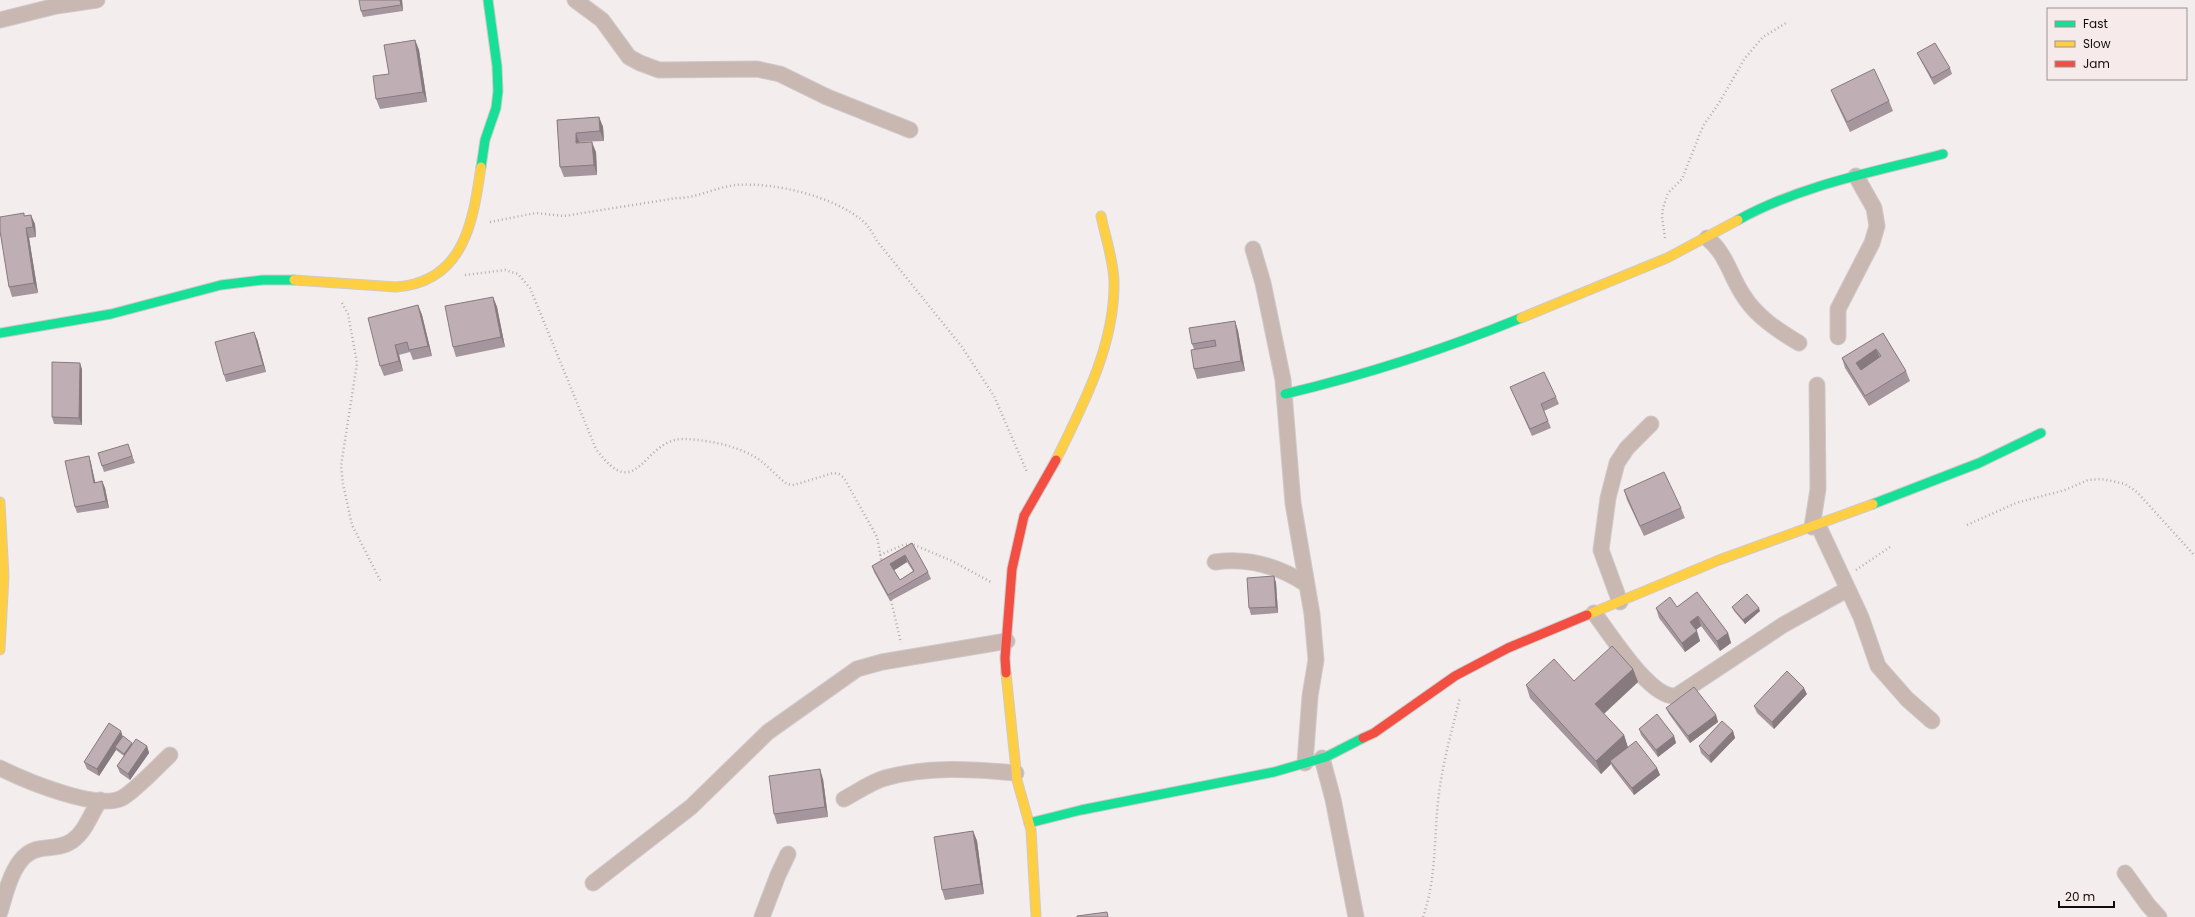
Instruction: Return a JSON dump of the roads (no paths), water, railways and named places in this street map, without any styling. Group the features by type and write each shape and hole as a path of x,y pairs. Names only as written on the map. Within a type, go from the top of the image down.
{"street":[{"path":"0,20 56,6 97,0"},
{"path":"0,333 71,322 234,283 268,280 332,282 378,288 411,285 430,279 445,269 465,242 475,213 484,143 497,103 496,60 488,0"},
{"path":"575,0 602,20 629,57 640,63 659,70 757,69 780,74 828,97 910,130"},
{"path":"1285,394 1323,385 1469,339 1667,258 1707,238 1759,208 1808,189 1943,154"},
{"path":"1838,337 1838,309 1872,243 1877,226 1874,208 1856,176"},
{"path":"1036,917 1029,823 1016,773 1006,658 1012,568 1024,516 1079,412 1097,370 1110,322 1114,281 1101,216"},
{"path":"1707,238 1717,246 1742,294 1755,312 1799,343"},
{"path":"1253,249 1263,283 1285,394 1293,503 1312,614 1316,660 1310,696 1305,764"},
{"path":"1817,385 1818,489 1815,526 1846,583 1878,666 1907,699 1932,721"},
{"path":"1620,602 1601,550 1608,498 1617,463 1627,448 1651,424"},
{"path":"1029,823 1081,810 1274,772 1322,758 1374,733 1466,670 1508,648 1719,560 1815,526 1979,463 2041,433"},
{"path":"0,502 4,534 6,597 0,650"},
{"path":"1215,562 1228,560 1260,563 1278,568 1306,584"},
{"path":"1594,613 1650,685 1668,697 1672,697 1705,679 1846,583"},
{"path":"593,883 691,807 768,732 858,669 904,658 1007,641"},
{"path":"0,768 54,790 84,799 110,802 122,798 170,755"},
{"path":"1322,758 1333,799 1356,917"},
{"path":"844,799 883,779 921,771 971,769 1016,773"},
{"path":"0,912 16,867 26,855 37,849 55,847 71,842 85,829 100,800"},
{"path":"762,917 778,875 788,854"},
{"path":"2126,873 2148,905 2159,917"}]}
